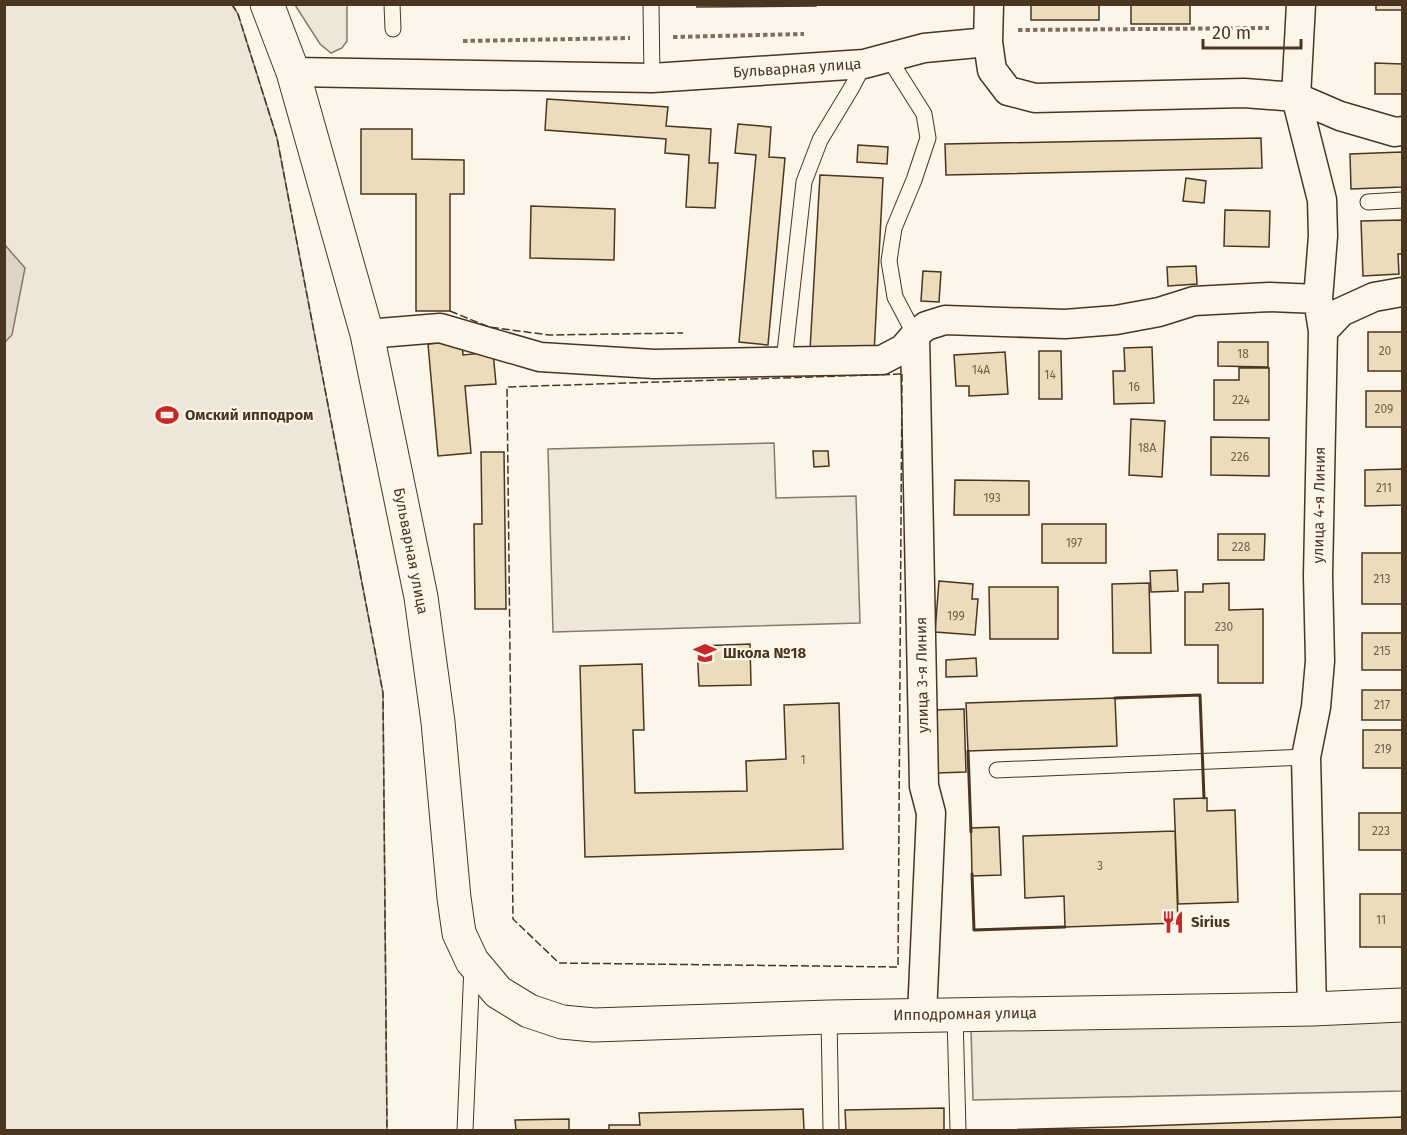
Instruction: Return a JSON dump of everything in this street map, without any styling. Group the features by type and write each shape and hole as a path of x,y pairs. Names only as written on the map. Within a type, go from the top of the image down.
{"main road":[{"name":"Бульварная улица","path":"267,4 293,72 367,334 421,597 438,722 459,933 472,961 498,992 529,1011"},
{"name":"Ипподромная улица","path":"529,1011 562,1022 594,1025 829,1017 1312,1009 1402,1005"}],"street":[{"path":"989,4 988,42 992,70 1008,91 1035,98 1244,93 1296,97 1340,116 1395,132 1402,131"},
{"name":"улица 4-я Линия","path":"1300,5 1296,97 1322,200 1323,236 1318,299 1323,331 1318,576 1320,662 1316,707 1306,757 1312,1009"},
{"name":"Бульварная улица","path":"293,72 652,78 876,61 924,48 988,42"},
{"path":"1323,331 1341,312 1374,297 1402,292"},
{"path":"367,334 440,328 540,357 654,364 882,360 903,349 915,334 926,326 945,320 1065,324 1116,320 1159,312 1194,301 1269,297 1318,299"},
{"name":"улица 3-я Линия","path":"915,334 924,786 931,813 922,1015"}],"lane":[{"path":"392,4 393,29"},
{"path":"651,4 652,78"},
{"path":"784,361 804,182 820,140 852,87 876,61 924,114 928,138 894,228 889,261 895,297 915,334"},
{"path":"1368,202 1402,200"},
{"path":"997,770 1306,757"},
{"path":"465,1131 472,961"},
{"path":"955,1015 958,1131"},
{"path":"829,1017 831,1131"}],"shaded area":[{"name":"Омский ипподром","path":"5,5 232,5 238,14 277,138 383,693 387,1130 5,1130"},
{"path":"295,5 347,5 347,41 342,48 331,53 320,44"},
{"path":"5,245 25,268 12,335 5,342"},
{"path":"774,443 776,498 856,496 860,623 553,632 548,449"},
{"path":"1402,1018 1402,1091 973,1100 971,1029"}],"building":[{"path":"697,4 816,4 816,6 697,7"},
{"path":"1031,4 1099,4 1099,20 1031,20"},
{"path":"1131,4 1218,4 1190,5 1190,24 1131,24"},
{"path":"1376,4 1402,4 1402,10 1376,10"},
{"path":"1375,63 1402,64 1402,94 1375,94"},
{"path":"547,99 668,107 666,126 711,129 709,163 718,163 715,208 686,207 689,155 665,153 666,139 545,130"},
{"path":"738,124 771,127 769,157 785,158 768,345 739,342 756,155 735,153"},
{"path":"361,129 412,129 412,159 464,160 464,194 450,194 450,311 416,311 416,194 361,194"},
{"path":"1261,138 1262,168 946,175 945,144"},
{"path":"858,145 888,147 887,164 857,162"},
{"path":"1402,152 1402,187 1351,189 1350,154"},
{"path":"820,175 883,178 874,354 810,350"},
{"path":"1186,178 1206,181 1204,203 1183,201"},
{"path":"531,206 615,209 614,260 530,258"},
{"path":"1225,210 1270,211 1269,247 1224,246"},
{"path":"1402,220 1402,254 1398,254 1399,274 1363,276 1361,221"},
{"path":"1196,266 1197,284 1168,286 1167,267"},
{"path":"923,271 941,272 939,302 921,301"},
{"path":"1368,332 1402,332 1402,371 1368,371"},
{"path":"462,341 463,355 493,352 496,384 465,386 471,453 438,456 428,344"},
{"path":"1218,342 1268,342 1268,367 1218,366"},
{"path":"1152,347 1154,403 1114,404 1113,371 1125,371 1124,348"},
{"path":"1039,351 1061,351 1062,399 1039,399"},
{"path":"1005,352 1008,394 969,396 969,386 956,386 954,355"},
{"path":"1239,368 1269,368 1269,420 1214,420 1214,380 1239,380"},
{"path":"1366,391 1402,391 1402,427 1366,427"},
{"path":"1131,419 1165,421 1162,477 1129,475"},
{"path":"1211,437 1269,438 1269,476 1211,475"},
{"path":"813,451 828,451 829,466 814,467"},
{"path":"481,452 504,452 506,609 475,609 474,524 482,524"},
{"path":"1402,469 1402,505 1365,506 1365,470"},
{"path":"955,480 1029,481 1029,515 954,515"},
{"path":"1042,524 1106,524 1106,563 1042,563"},
{"path":"1218,534 1265,534 1264,560 1218,560"},
{"path":"1362,553 1402,553 1402,604 1362,604"},
{"path":"1177,570 1178,591 1151,592 1150,571"},
{"path":"939,581 973,584 972,599 978,599 975,635 935,632"},
{"path":"1149,583 1151,653 1113,653 1112,584"},
{"path":"1229,583 1229,610 1263,609 1263,683 1218,683 1218,645 1185,645 1185,592 1203,592 1203,584"},
{"path":"989,587 1058,587 1058,639 990,639"},
{"path":"1362,633 1402,633 1402,670 1362,670"},
{"path":"750,644 751,685 699,686 697,646"},
{"path":"976,658 977,676 946,677 946,660"},
{"path":"642,664 644,730 633,730 635,793 747,791 746,761 786,759 784,705 839,703 843,849 585,857 580,666"},
{"path":"1362,690 1402,690 1402,720 1362,720"},
{"path":"1115,698 1117,746 968,751 966,703"},
{"path":"964,709 966,772 937,773 935,710"},
{"path":"1363,730 1402,730 1402,768 1363,768"},
{"path":"1207,798 1207,811 1235,810 1238,902 1178,904 1174,799"},
{"path":"1359,813 1402,813 1402,850 1359,850"},
{"path":"999,827 1001,875 972,876 971,828"},
{"path":"1175,831 1178,923 1065,927 1064,896 1025,898 1023,836"},
{"path":"1360,894 1402,894 1402,947 1360,947"},
{"path":"944,1108 944,1130 846,1130 845,1110"},
{"path":"803,1109 804,1130 609,1130 609,1125 640,1125 639,1113"},
{"path":"1402,1117 1402,1130 994,1130 1116,1127"},
{"path":"569,1119 569,1130 516,1130 515,1120"}],"fence":[{"path":"232,4 238,14 277,138 383,693 387,1130"},
{"path":"450,311 489,327 549,335 683,333"},
{"path":"902,374 898,967 559,963 513,919 507,387 902,374"}],"wall":[{"path":"1115,698 1200,695 1204,798"},
{"path":"968,751 971,832"},
{"path":"972,874 974,930 1065,927"}],"place":[{"name":"Омский ипподром","path":"167,415"},
{"name":"Школа №18","path":"705,653"},
{"name":"Sirius","path":"1173,922"}]}
